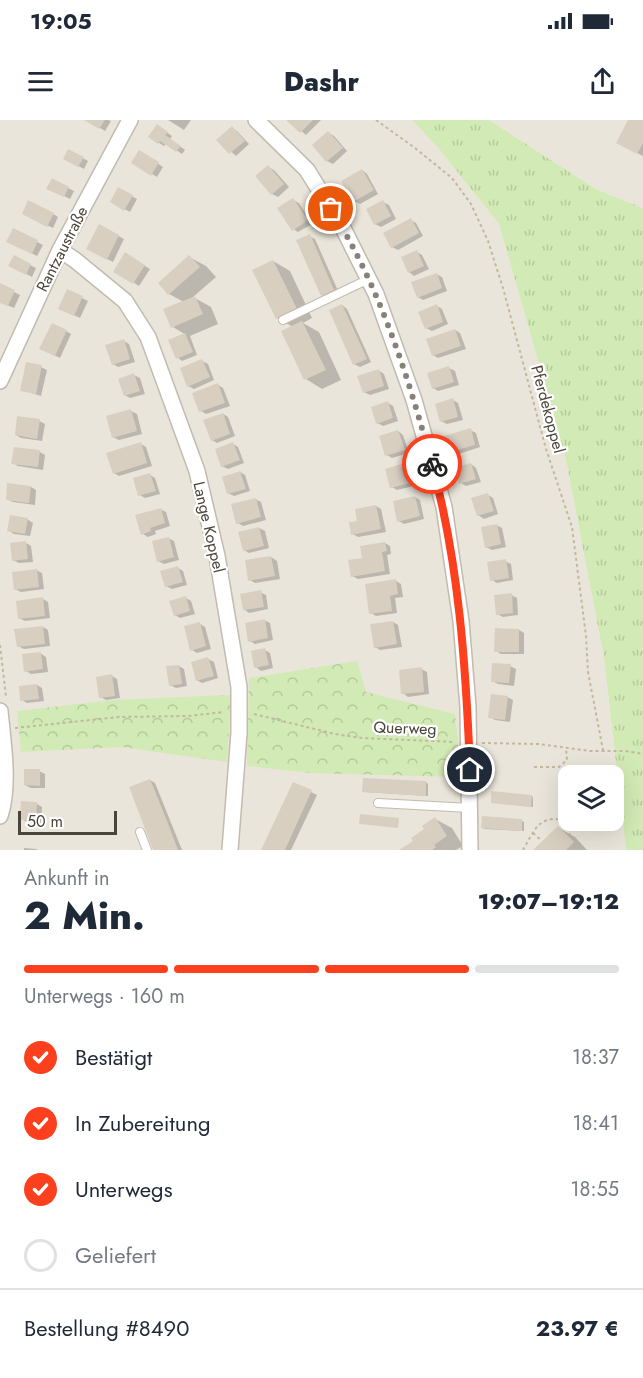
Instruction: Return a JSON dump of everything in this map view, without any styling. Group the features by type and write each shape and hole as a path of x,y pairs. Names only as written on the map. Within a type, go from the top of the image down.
{"street":[{"name":"Rantzaustraße","path":"0,381 60,250 130,120"},
{"path":"256,120 307,170 343,228 376,294 414,400 444,507 460,621 469,742 470,850"},
{"name":"Lange Koppel","path":"60,250 125,301 148,337 197,471 215,545 239,687 240,712 230,850"},
{"path":"0,816 3,806 3,707"}],"lane":[{"path":"283,320 369,279"},
{"path":"378,803 470,808"},
{"path":"140,832 147,850"}],"path":[{"name":"Pferdekoppel","path":"376,120 453,178 471,204 488,241 503,288 546,449 572,527 586,636 588,672 603,750"},
{"path":"0,645 3,707"},
{"name":"Querweg","path":"2,727 21,728 119,717 188,716 219,711 240,712 362,738 539,744 590,751 626,751 643,754"},
{"path":"534,767 559,766 567,760 567,747"},
{"path":"523,850 538,826 552,819 562,819 569,824 572,832 568,836"},
{"path":"533,833 542,841"}],"shaded area":[{"path":"0,120 412,120 439,149 499,224 565,455 604,658 616,765 558,765 558,831 624,831 626,850 0,850"},
{"path":"489,120 643,120 643,208 596,189"}],"green space":[{"path":"412,120 489,120 596,189 643,208 643,850 626,850 624,765 616,765 604,658 565,455 499,224 439,149"},
{"path":"357,661 366,692 455,714 458,777 312,773 247,766 249,678"},
{"path":"231,695 227,762 122,747 21,752 17,711 113,700"}],"building":[{"path":"84,120 105,120 99,129"},
{"path":"286,120 313,120 300,133"},
{"path":"628,120 643,120 643,143 637,154 616,143"},
{"path":"157,124 168,132 165,135 181,146 176,152 160,141 158,144 148,137"},
{"path":"232,126 245,141 229,154 216,140"},
{"path":"328,131 343,148 326,162 312,145"},
{"path":"68,149 84,157 78,167 63,159"},
{"path":"139,150 159,162 151,176 131,163"},
{"path":"268,165 284,184 271,195 255,176"},
{"path":"362,169 374,190 353,202 341,181"},
{"path":"52,178 69,187 64,197 46,189"},
{"path":"118,187 133,195 124,211 110,202"},
{"path":"293,198 308,220 292,231 277,208"},
{"path":"28,200 54,213 47,227 22,214"},
{"path":"383,200 391,216 374,225 366,209"},
{"path":"411,218 419,233 391,248 383,233"},
{"path":"99,224 119,235 107,260 86,249"},
{"path":"13,228 38,240 32,254 6,242"},
{"path":"310,234 334,290 321,296 296,240"},
{"path":"417,250 424,266 408,273 401,257"},
{"path":"125,252 145,265 133,284 113,272"},
{"path":"14,255 31,264 26,275 8,266"},
{"path":"189,255 200,267 168,295 158,283"},
{"path":"273,260 297,309 276,319 252,270"},
{"path":"437,273 442,288 417,298 411,282"},
{"path":"0,283 15,290 8,306 0,303"},
{"path":"67,289 83,296 74,316 58,309"},
{"path":"195,296 203,314 171,328 163,309"},
{"path":"342,304 367,359 353,365 329,310"},
{"path":"437,304 443,322 425,329 418,312"},
{"path":"302,321 326,370 304,380 281,331"},
{"path":"52,323 67,330 55,356 39,349"},
{"path":"455,329 461,346 432,356 426,339"},
{"path":"185,333 193,352 176,359 168,340"},
{"path":"124,339 130,359 112,365 105,345"},
{"path":"202,359 210,377 187,387 180,368"},
{"path":"26,362 42,365 36,394 20,391"},
{"path":"449,366 454,382 432,389 427,373"},
{"path":"379,369 384,386 363,393 357,376"},
{"path":"134,373 140,391 124,396 118,379"},
{"path":"218,383 225,403 199,412 192,393"},
{"path":"453,398 458,417 440,422 435,404"},
{"path":"388,401 393,418 376,424 371,407"},
{"path":"131,409 137,431 112,438 106,416"},
{"path":"223,413 230,434 211,441 203,420"},
{"path":"17,416 40,419 37,439 15,435"},
{"path":"471,428 475,445 449,452 444,436"},
{"path":"398,430 405,450 385,456 379,436"},
{"path":"141,442 147,463 113,474 106,453"},
{"path":"233,442 240,460 221,467 215,449"},
{"path":"14,447 40,450 38,467 11,464"},
{"path":"408,462 414,482 390,488 385,469"},
{"path":"471,463 476,479 459,484 455,468"},
{"path":"240,471 246,489 227,494 222,477"},
{"path":"150,473 156,491 138,496 133,478"},
{"path":"7,483 31,486 29,503 6,500"},
{"path":"488,493 494,511 477,516 471,498"},
{"path":"415,496 420,516 397,522 393,501"},
{"path":"256,498 261,517 236,524 231,504"},
{"path":"376,505 381,529 351,535 349,522 357,521 355,509"},
{"path":"161,508 165,523 150,528 151,531 141,535 135,515"},
{"path":"10,515 28,518 25,534 7,531"},
{"path":"497,524 501,544 485,548 481,527"},
{"path":"259,527 264,546 243,551 238,532"},
{"path":"169,537 174,557 157,562 152,541"},
{"path":"26,541 28,559 12,561 10,543"},
{"path":"385,542 387,551 382,552 385,571 351,577 348,560 362,558 360,546"},
{"path":"271,556 275,576 248,581 245,560"},
{"path":"506,559 509,578 490,581 487,562"},
{"path":"178,566 183,582 165,587 160,571"},
{"path":"37,569 39,587 14,590 12,572"},
{"path":"396,579 398,594 390,596 392,611 369,614 365,584"},
{"path":"261,590 264,607 243,610 240,594"},
{"path":"512,593 513,613 496,615 494,595"},
{"path":"186,596 190,611 174,616 169,601"},
{"path":"43,597 45,616 18,619 16,601"},
{"path":"265,619 268,638 248,642 245,623"},
{"path":"393,621 397,644 374,648 370,624"},
{"path":"200,622 206,646 190,651 184,626"},
{"path":"43,626 45,644 17,647 14,629"},
{"path":"495,628 519,629 519,652 494,652"},
{"path":"265,648 269,665 254,668 251,651"},
{"path":"41,652 43,669 24,672 22,654"},
{"path":"208,657 214,676 196,681 191,662"},
{"path":"492,663 511,664 509,683 491,682"},
{"path":"179,665 182,684 169,686 166,666"},
{"path":"422,667 424,692 401,694 399,670"},
{"path":"112,674 115,696 99,698 96,677"},
{"path":"37,684 39,699 20,701 19,686"},
{"path":"491,694 508,696 505,720 488,718"},
{"path":"24,769 40,769 40,786 24,785"},
{"path":"363,778 426,781 426,796 362,792"},
{"path":"150,779 178,850 153,850 129,787"},
{"path":"293,782 312,790 285,850 261,850"},
{"path":"491,791 532,795 531,807 491,803"},
{"path":"21,801 37,802 36,821 20,820"},
{"path":"360,814 399,818 398,828 359,824"},
{"path":"482,816 522,819 522,831 481,828"},
{"path":"435,817 447,836 434,845 436,847 432,850 399,850 413,841 411,838 424,829 422,826"},
{"path":"558,826 558,831 563,831 574,842 566,850 533,850"}],"way so far":[{"path":"331,209 376,294 414,400 432,464"}],"route":[{"path":"432,464 444,507 460,621 468,707 470,770"}]}
